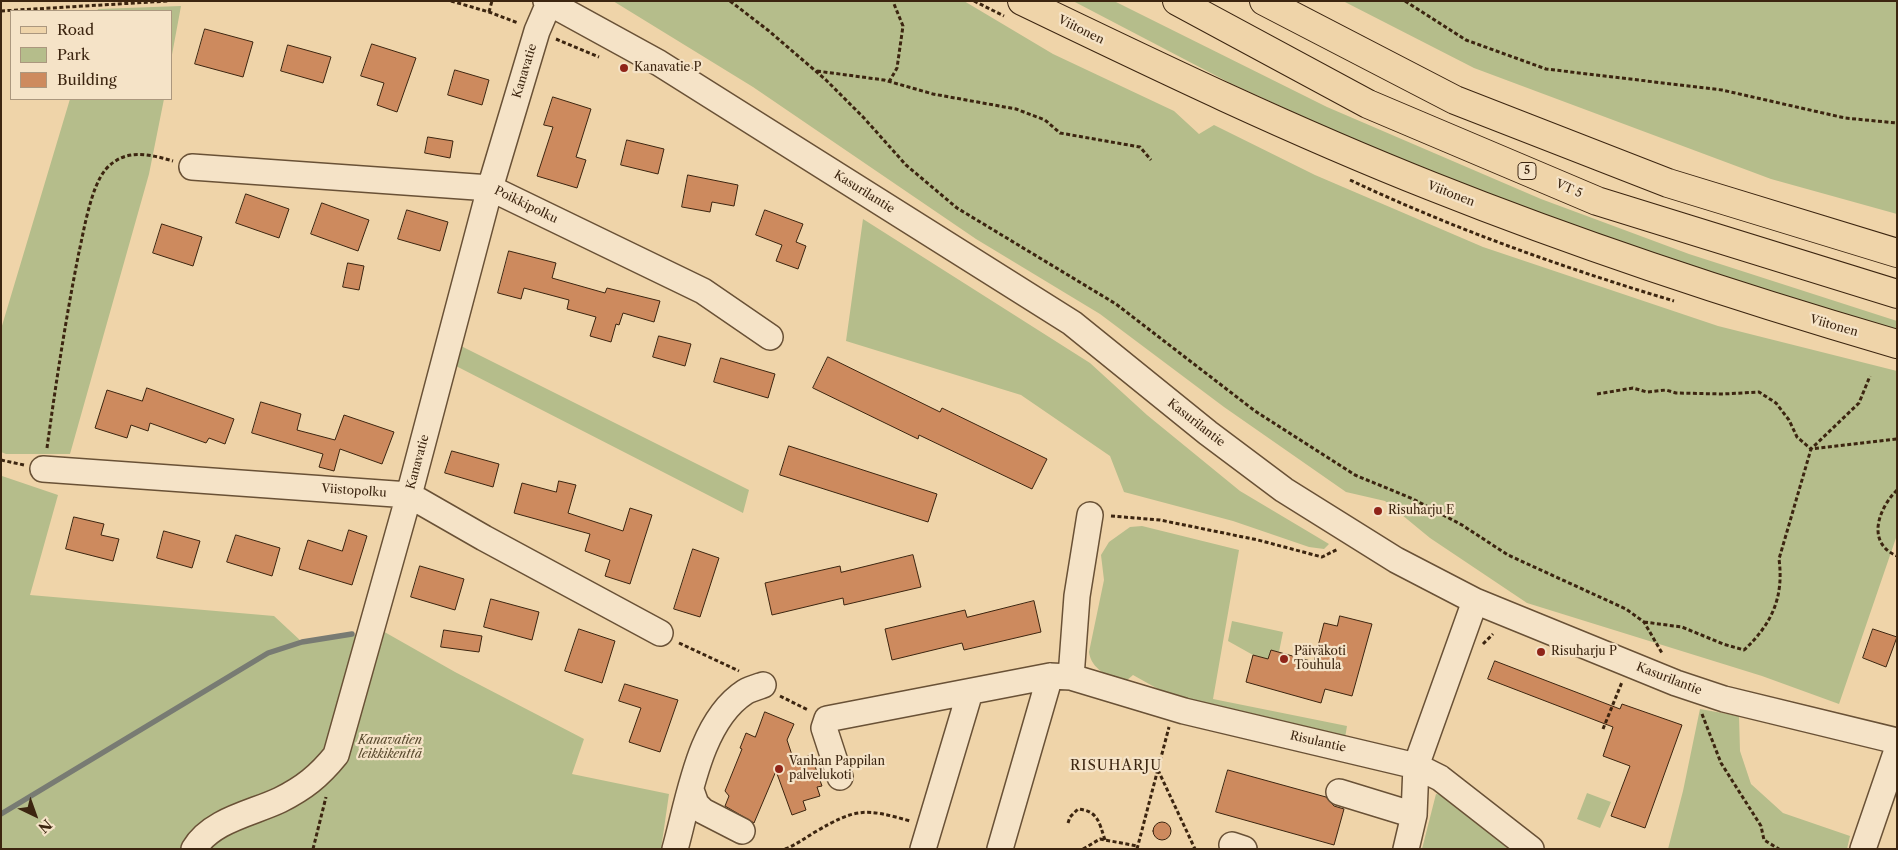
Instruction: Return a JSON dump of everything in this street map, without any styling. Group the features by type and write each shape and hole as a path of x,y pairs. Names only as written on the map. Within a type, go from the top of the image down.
{"main road":[{"name":"Viitonen","path":"1022,1 1192,82 1322,141 1430,186 1569,239 1779,310 1897,344"},
{"name":"VT 5","path":"1177,1 1368,104 1597,200 1897,294"},
{"path":"1264,1 1455,100 1668,183 1897,253"}],"street":[{"name":"Kanavatie","path":"194,849 198,842 232,818 279,800 318,777 336,755 409,495 490,188 547,2"},
{"name":"Kasurilantie","path":"547,2 659,63 1072,323 1208,433 1284,490 1396,560 1475,601 1676,683 1724,699 1897,741"},
{"name":"Poikkipolku","path":"192,167 490,188 703,292 770,337"},
{"name":"Viistopolku","path":"43,469 409,495 484,538 660,633"},
{"path":"1000,849 1060,676 1077,596 1090,515"},
{"path":"1406,849 1414,815 1416,766 1475,601"},
{"path":"840,777 824,728 827,719 1060,676"},
{"name":"Risulantie","path":"1060,676 1174,708 1416,766 1440,778 1532,849"},
{"path":"676,849 698,764 718,719 745,692 763,685"},
{"path":"927,838 970,692"},
{"path":"1863,849 1881,773 1897,750"},
{"path":"691,790 696,804 703,811 742,832"},
{"path":"1339,792 1414,815"}],"path":[{"path":"18,10 168,1"},
{"path":"489,12 492,1"},
{"path":"730,1 769,30 816,71 845,98 906,165 957,208 1116,304 1283,429 1355,475 1412,499 1462,525 1508,555 1626,609 1644,622 1655,638 1676,683"},
{"path":"1405,1 1466,40 1546,69 1722,90 1845,118 1897,123"},
{"path":"889,82 898,68 903,26 894,4"},
{"path":"816,71 889,82 933,94 1016,108 1045,120 1060,133 1140,147 1151,160"},
{"path":"43,469 65,321 88,206 105,169 123,156 145,153 192,167"},
{"path":"1644,622 1682,627 1722,644 1744,650 1753,641 1774,614 1781,576 1779,559 1811,449 1859,402 1870,376"},
{"path":"1597,394 1633,388 1648,392 1666,390 1676,393 1722,394 1759,392 1776,403 1789,420 1797,437 1811,449 1897,439"},
{"path":"1897,490 1886,504 1876,528 1884,547 1888,552 1897,556"},
{"path":"1090,515 1160,520 1258,540 1322,557 1340,548"},
{"path":"1602,730 1622,682"},
{"path":"1083,849 1100,838 1137,847 1174,708"},
{"path":"1700,709 1721,763 1761,826 1764,840 1779,849"},
{"path":"1158,769 1195,849"},
{"path":"313,849 327,790"},
{"path":"1068,823 1070,817 1078,809 1089,810 1095,816 1105,840"},
{"path":"785,849 845,816 861,811 883,813 927,838"}],"green space":[{"path":"613,1 964,1 1053,54 1174,111 1199,134 1214,125 1315,175 1483,247 1718,326 1897,371 1897,535 1839,704 1762,676 1527,603 1430,538 1385,501 1346,492 1224,407 1100,314 976,239 753,87"},
{"path":"1073,1 1114,1 1327,107 1541,199 1689,254 1897,321 1897,332 1834,314 1562,224 1448,183 1228,82"},
{"path":"1343,1 1897,1 1897,214 1771,179 1474,68"},
{"path":"181,6 172,55 172,10 98,9"},
{"path":"70,100 164,100 149,174 70,454 6,454 1,452 1,329"},
{"path":"863,219 1090,363 1147,415 1240,491 1329,544 1324,549 1309,547 1233,521 1124,492 1110,456 1021,395 846,341"},
{"path":"461,346 749,490 743,513 456,366"},
{"name":"Kanavatien leikkikenttä","path":"2,476 58,495 30,595 274,616 302,642 352,634 368,641 381,630 455,672 584,739 572,774 669,794 661,849 1,849"},
{"path":"1142,526 1239,550 1213,699 1347,726 1345,738 1167,694 1133,675 1126,681 1113,678 1097,668 1090,658 1089,652 1104,580 1101,555 1109,542 1130,527"},
{"path":"1232,621 1283,632 1279,652 1271,650 1268,659 1253,655 1228,641"},
{"path":"1700,709 1739,716 1740,751 1751,784 1783,813 1850,836 1847,849 1668,849 1683,791"},
{"path":"1587,793 1611,802 1600,828 1577,819"},
{"path":"1436,794 1451,796 1493,831 1507,849 1422,849"}],"building":[{"path":"205,29 253,42 243,77 195,64"},
{"path":"372,44 416,58 397,112 377,105 384,83 361,76"},
{"path":"288,45 331,57 323,83 281,71"},
{"path":"455,70 489,80 482,105 448,95"},
{"path":"553,97 591,109 576,157 586,160 577,188 537,176 553,127 544,125"},
{"path":"428,137 453,141 450,158 425,153"},
{"path":"627,140 664,149 658,174 621,165"},
{"path":"688,175 738,185 734,206 712,202 710,212 682,207"},
{"path":"246,194 289,209 279,238 236,223"},
{"path":"322,203 369,220 358,251 311,234"},
{"path":"407,210 448,222 440,251 398,239"},
{"path":"765,210 803,224 796,242 806,246 798,269 776,261 782,245 756,235"},
{"path":"162,224 202,237 193,266 153,253"},
{"path":"509,251 556,263 552,278 605,293 607,288 660,301 654,322 623,313 619,325 616,324 611,342 590,336 596,317 567,309 569,300 524,288 521,299 498,293"},
{"path":"348,263 364,266 359,290 343,287"},
{"path":"659,336 691,344 685,366 653,357"},
{"path":"828,357 940,412 942,408 1047,459 1032,489 919,435 918,439 813,388"},
{"path":"721,358 775,374 768,398 714,382"},
{"path":"147,388 234,419 225,444 209,438 206,443 150,423 148,431 131,425 127,438 95,428 107,390 142,401"},
{"path":"261,402 301,414 297,430 335,440 344,415 394,432 382,464 340,449 334,471 319,467 323,454 252,433"},
{"path":"789,446 937,494 928,522 780,475"},
{"path":"452,451 499,464 493,487 445,473"},
{"path":"559,481 576,485 568,513 623,531 630,508 652,515 630,584 605,576 610,560 585,551 590,534 514,513 522,483 556,492"},
{"path":"74,517 104,524 101,535 119,539 113,561 66,549"},
{"path":"349,530 367,536 352,585 299,569 308,540 342,551"},
{"path":"164,531 200,541 192,568 157,558"},
{"path":"236,535 280,548 272,576 227,562"},
{"path":"693,549 719,558 700,617 674,609"},
{"path":"913,555 921,587 844,605 843,598 772,615 765,583 840,566 841,572"},
{"path":"420,566 464,579 455,610 411,597"},
{"path":"491,599 539,612 532,640 484,627"},
{"path":"1034,601 1041,632 964,650 962,643 892,660 885,629 965,610 967,617"},
{"name":"Päiväkoti Touhula","path":"1340,616 1372,624 1352,696 1325,689 1321,703 1246,682 1253,655 1268,659 1271,650 1314,662 1324,623 1337,626"},
{"path":"579,629 615,641 602,683 565,671"},
{"path":"1873,629 1897,637 1886,667 1863,658"},
{"path":"444,630 482,636 479,652 441,647"},
{"path":"1495,661 1620,709 1622,704 1682,725 1645,828 1611,816 1630,766 1603,756 1613,727 1488,679"},
{"path":"625,684 678,700 660,752 629,742 641,708 619,701"},
{"name":"Vanhan Pappilan palvelukoti","path":"765,712 794,724 787,740 794,761 811,755 822,786 817,787 820,796 803,801 806,810 792,815 776,771 754,823 725,806 729,796 725,791 742,749 740,748 746,733 755,737"},
{"path":"1228,770 1326,797 1334,806 1344,809 1334,845 1216,812"},
{"path":"1162,822 1168,825 1171,831 1168,837 1162,840 1156,837 1153,831 1156,825"}],"waterway":[{"path":"1,814 268,653 302,642 352,634"}],"place":[{"name":"Kanavatie P","path":"624,68"},
{"name":"Risuharju E","path":"1378,511"},
{"name":"Risuharju P","path":"1541,652"},
{"name":"Päiväkoti Touhula","path":"1284,659"},
{"name":"Vanhan Pappilan palvelukoti","path":"779,769"}],"district":[{"name":"RISUHARJU","path":"1116,766"}]}
